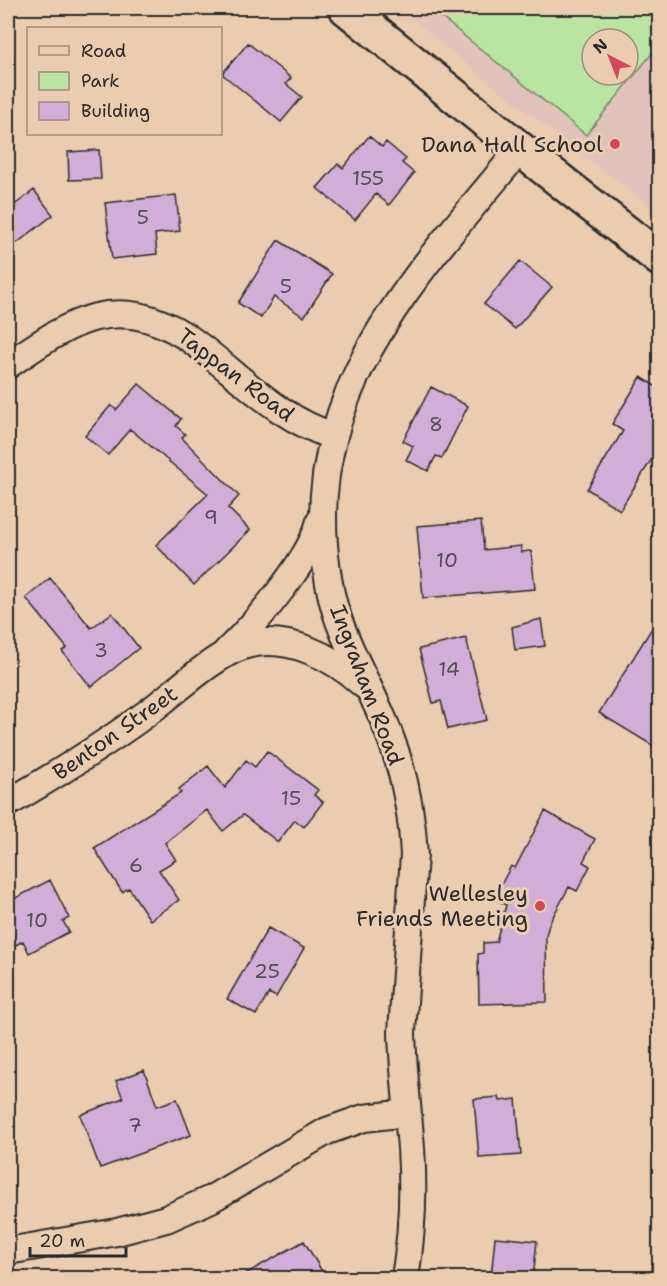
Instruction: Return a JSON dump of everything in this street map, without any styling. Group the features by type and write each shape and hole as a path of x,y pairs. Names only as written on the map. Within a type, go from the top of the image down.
{"street":[{"path":"346,8 660,259"},
{"name":"Ingraham Road","path":"405,1278 412,1202 411,1150 402,1032 414,855 412,831 401,770 388,731 341,625 331,594 325,550 323,502 334,436 346,395 357,370 384,323 413,281 520,149"},
{"name":"Tappan Road","path":"8,364 42,341 85,320 128,313 149,317 169,325 188,337 294,419 334,436"},
{"name":"Benton Street","path":"8,803 75,763 148,712 219,658 244,634 312,544 320,524 323,502"},
{"name":"Benton Street","path":"219,658 243,646 267,642 306,649 341,665 370,692"},
{"path":"8,1251 117,1232 166,1219 211,1199 327,1131 364,1118 407,1113"}],"shaded area":[{"name":"Dana Hall School","path":"399,8 659,8 659,214 476,72"}],"green space":[{"path":"430,8 659,8 659,45 640,68 640,27 580,27 580,87 625,87 586,135"}],"building":[{"path":"248,43 291,78 286,84 302,97 281,122 222,74"},
{"path":"369,136 382,147 386,142 406,159 402,163 414,173 389,205 376,194 355,220 317,188 338,164 343,168"},
{"path":"99,150 101,179 69,180 68,152"},
{"path":"34,190 53,215 8,250 8,210"},
{"path":"176,195 180,231 155,234 157,254 112,259 105,203"},
{"path":"278,240 332,274 304,317 274,297 261,318 238,303"},
{"path":"520,261 552,287 515,329 484,304"},
{"path":"641,377 660,389 660,446 620,510 587,489 623,431 612,424"},
{"path":"139,384 181,419 176,426 185,434 182,438 239,496 228,508 250,530 194,585 156,545 208,494 130,429 108,455 85,436 111,405 116,410"},
{"path":"431,387 468,406 442,458 436,456 428,471 406,460 413,446 403,441"},
{"path":"481,521 484,550 521,546 521,552 531,551 535,589 423,598 417,526"},
{"path":"50,578 91,628 112,613 139,648 91,687 62,651 67,648 26,598"},
{"path":"660,615 660,750 599,713"},
{"path":"541,619 545,646 515,650 512,627"},
{"path":"466,638 487,720 448,729 441,701 433,703 419,649"},
{"path":"267,751 318,790 314,795 323,802 304,827 295,820 278,842 243,815 223,831 207,810 165,843 176,860 159,870 179,900 150,920 129,888 122,892 94,848 181,793 179,789 208,766 225,788 246,760 255,767"},
{"name":"Wellesley Friends Meeting","path":"545,811 595,839 583,862 590,866 577,891 569,887 549,924 546,936 547,1002 479,1004 478,954 483,953 483,943 496,942 506,905 494,898 511,866 515,868"},
{"path":"50,880 69,918 63,921 69,932 29,953 23,941 8,949 8,902"},
{"path":"268,928 304,948 276,997 269,993 256,1015 227,999"},
{"path":"144,1070 157,1106 177,1099 191,1135 100,1168 80,1115 123,1098 116,1081"},
{"path":"499,1097 500,1101 516,1099 521,1155 479,1158 474,1099"},
{"path":"495,1237 537,1241 533,1278 491,1278"},
{"path":"304,1241 326,1278 238,1278"}],"place":[{"name":"Dana Hall School","path":"615,144"},
{"name":"Wellesley Friends Meeting","path":"540,906"}]}
